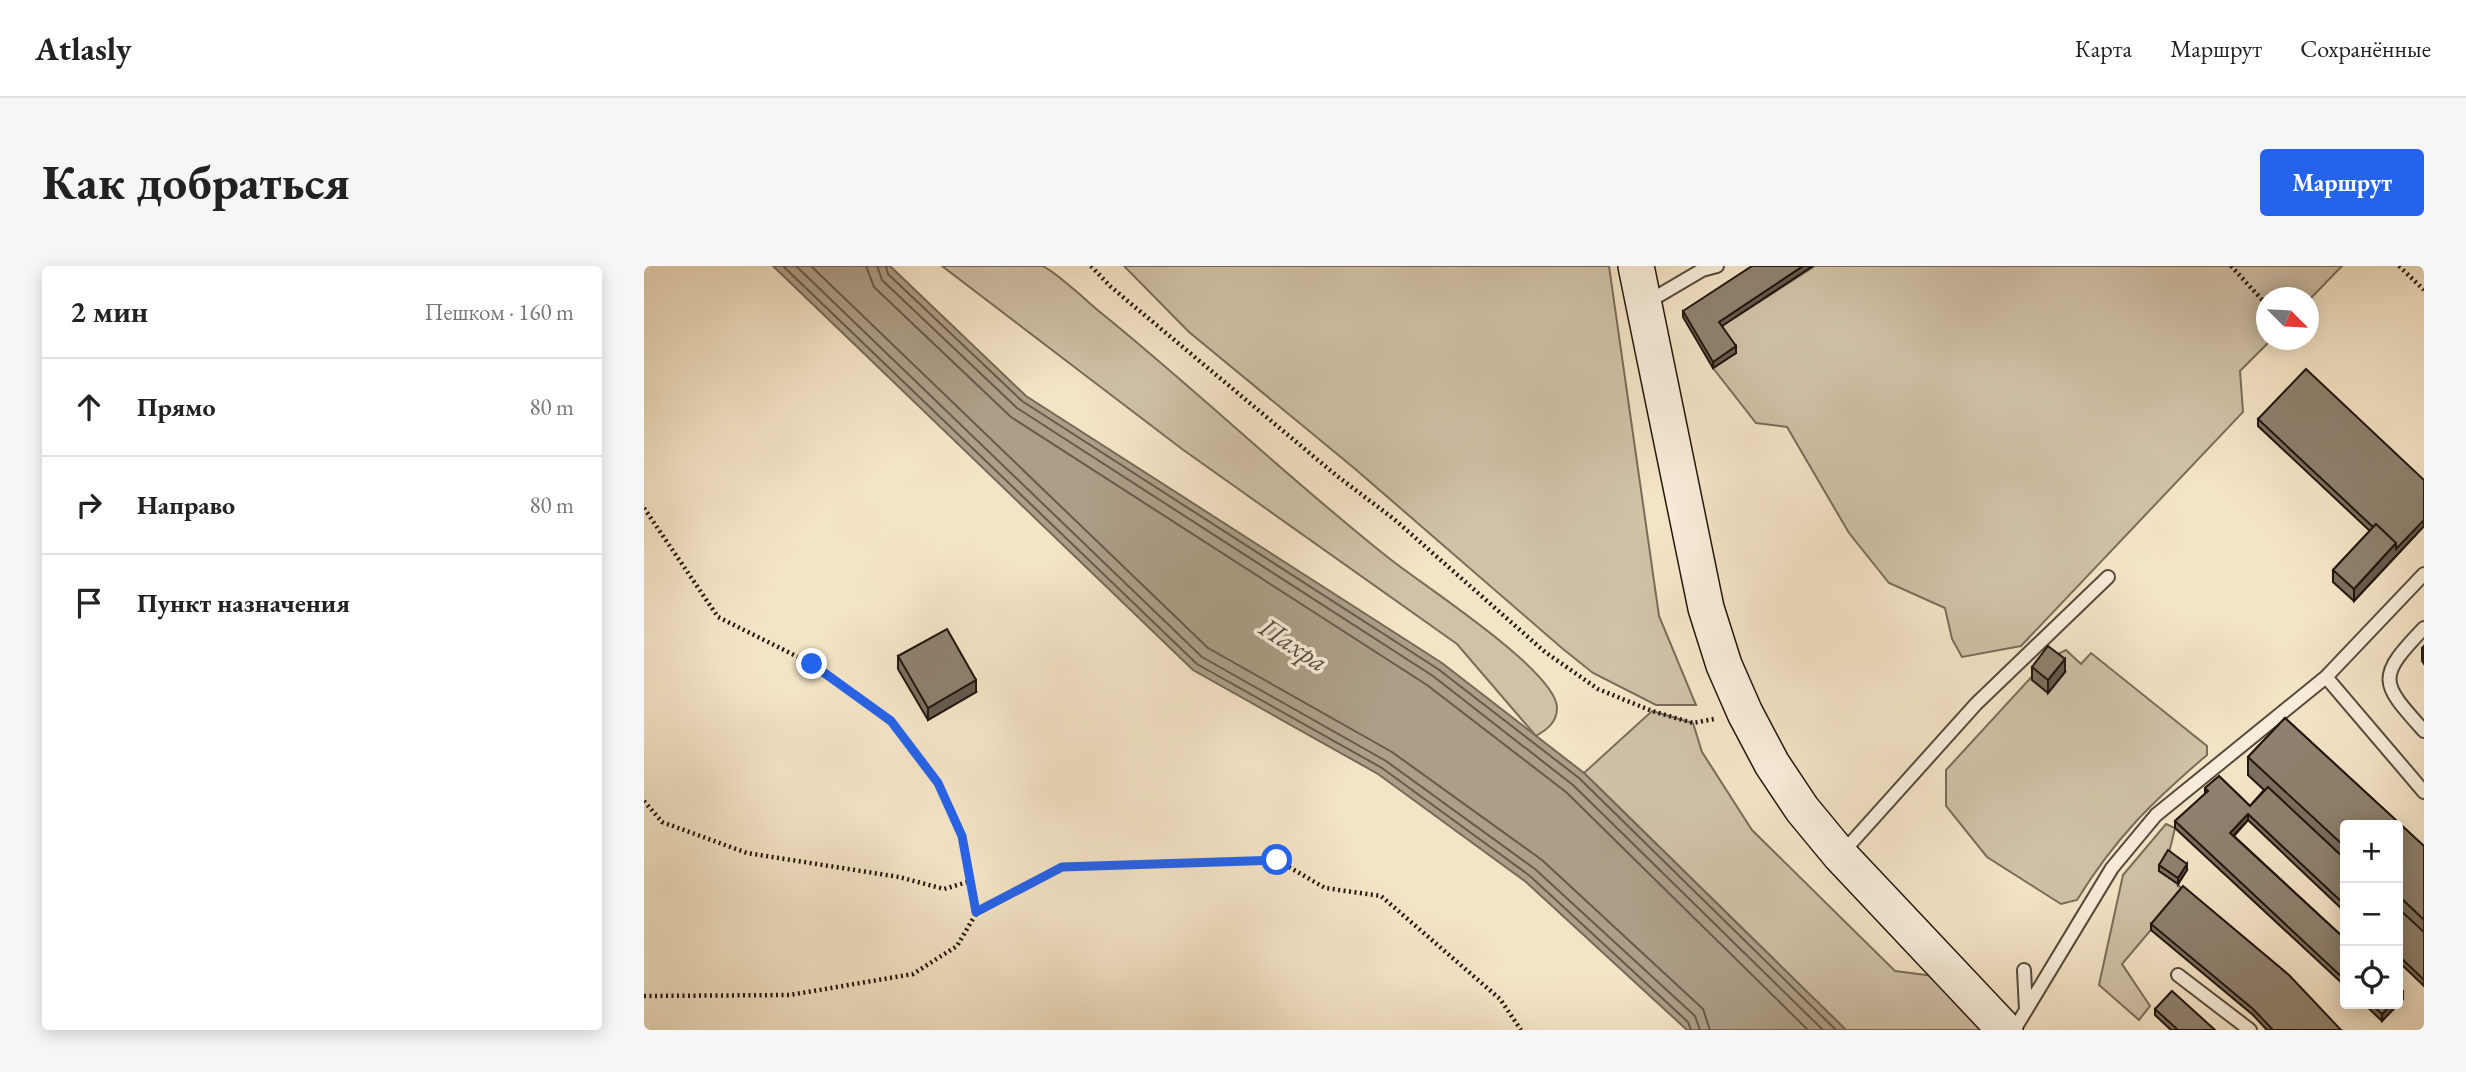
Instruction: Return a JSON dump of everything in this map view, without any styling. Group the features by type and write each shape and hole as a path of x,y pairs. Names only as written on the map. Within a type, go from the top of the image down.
{"main road":[{"path":"1636,266 1706,608 1724,665 1745,713 1772,764 1802,810 1840,855 2016,1020"}],"lane":[{"path":"1643,306 1701,268 1717,266"},
{"path":"2016,1020 2112,868 2156,815 2326,677 2424,574"},
{"path":"1840,855 1976,704 2108,577"},
{"path":"2424,628 2403,650 2389,673 2392,695 2424,731"},
{"path":"2326,677 2424,792"},
{"path":"2014,1030 2024,970"},
{"path":"2178,975 2250,1030"}],"path":[{"path":"1091,266 1111,287 1337,476 1394,519 1555,660 1598,689 1652,711 1693,723 1745,713"},
{"path":"2231,266 2256,293"},
{"path":"2399,266 2424,290"},
{"path":"644,508 718,617 812,664 891,721 938,783 962,836 976,912"},
{"path":"644,802 662,822 747,853 899,877 944,889 971,881"},
{"path":"644,996 790,995 914,974 957,946 976,912 1062,867 1277,860 1325,888 1381,896 1500,999 1521,1030"}],"shaded area":[{"path":"942,266 1042,266 1054,273 1353,529 1512,651 1551,692 1557,708 1553,722 1536,736 1457,644 1182,449"},
{"path":"1124,266 1609,266 1659,616 1696,705 1656,705 1593,673 1354,468 1189,332"},
{"path":"1815,266 2342,266 2319,290 2319,287 2256,287 2256,350 2261,350 2240,371 2243,412 2021,646 1962,657 1952,639 1945,608 1889,583 1849,533 1787,427 1756,423 1713,368 1736,353 1719,328"},
{"path":"2066,650 2081,664 2091,653 2207,746 2207,755 2136,821 2077,900 2061,904 1987,857 1946,806 1946,770 2048,659"},
{"path":"1652,711 1693,723 1702,752 1752,830 1895,971 1957,979 2005,1030 1846,1030 1584,773"},
{"path":"2166,824 2175,828 2168,857 2159,871 2178,884 2183,892 2122,964 2150,1006 2139,1020 2099,985 2123,875"}],"water":[{"name":"Пахра","path":"773,266 890,266 1026,396 1442,663 1584,773 1846,1030 1687,1030 1526,882 1378,774 1193,670"}],"building":[{"path":"1752,266 1803,266 1719,322 1736,346 1713,362 1683,311"},
{"path":"2306,369 2424,480 2424,520 2396,549 2396,543 2376,524 2373,527 2258,419"},
{"path":"2376,524 2396,543 2354,589 2333,570"},
{"path":"947,629 976,680 928,708 898,656"},
{"path":"2048,646 2065,659 2048,680 2032,667"},
{"path":"2285,718 2396,820 2340,820 2340,842 2248,757"},
{"path":"2219,776 2250,806 2268,787 2340,854 2340,900 2248,814 2230,833 2340,934 2340,975 2175,821 2208,791 2205,788"},
{"path":"2403,827 2424,846 2423,919 2403,900"},
{"path":"2168,850 2187,864 2178,878 2159,865"},
{"path":"2183,886 2289,975 2341,1030 2273,1030 2253,1009 2151,924"},
{"path":"2403,913 2424,932 2424,980 2403,960"},
{"path":"2172,991 2215,1030 2178,1030 2155,1009"}],"route":[{"path":"812,664 891,721 938,783 962,836 976,912 1062,867 1277,860"}]}
